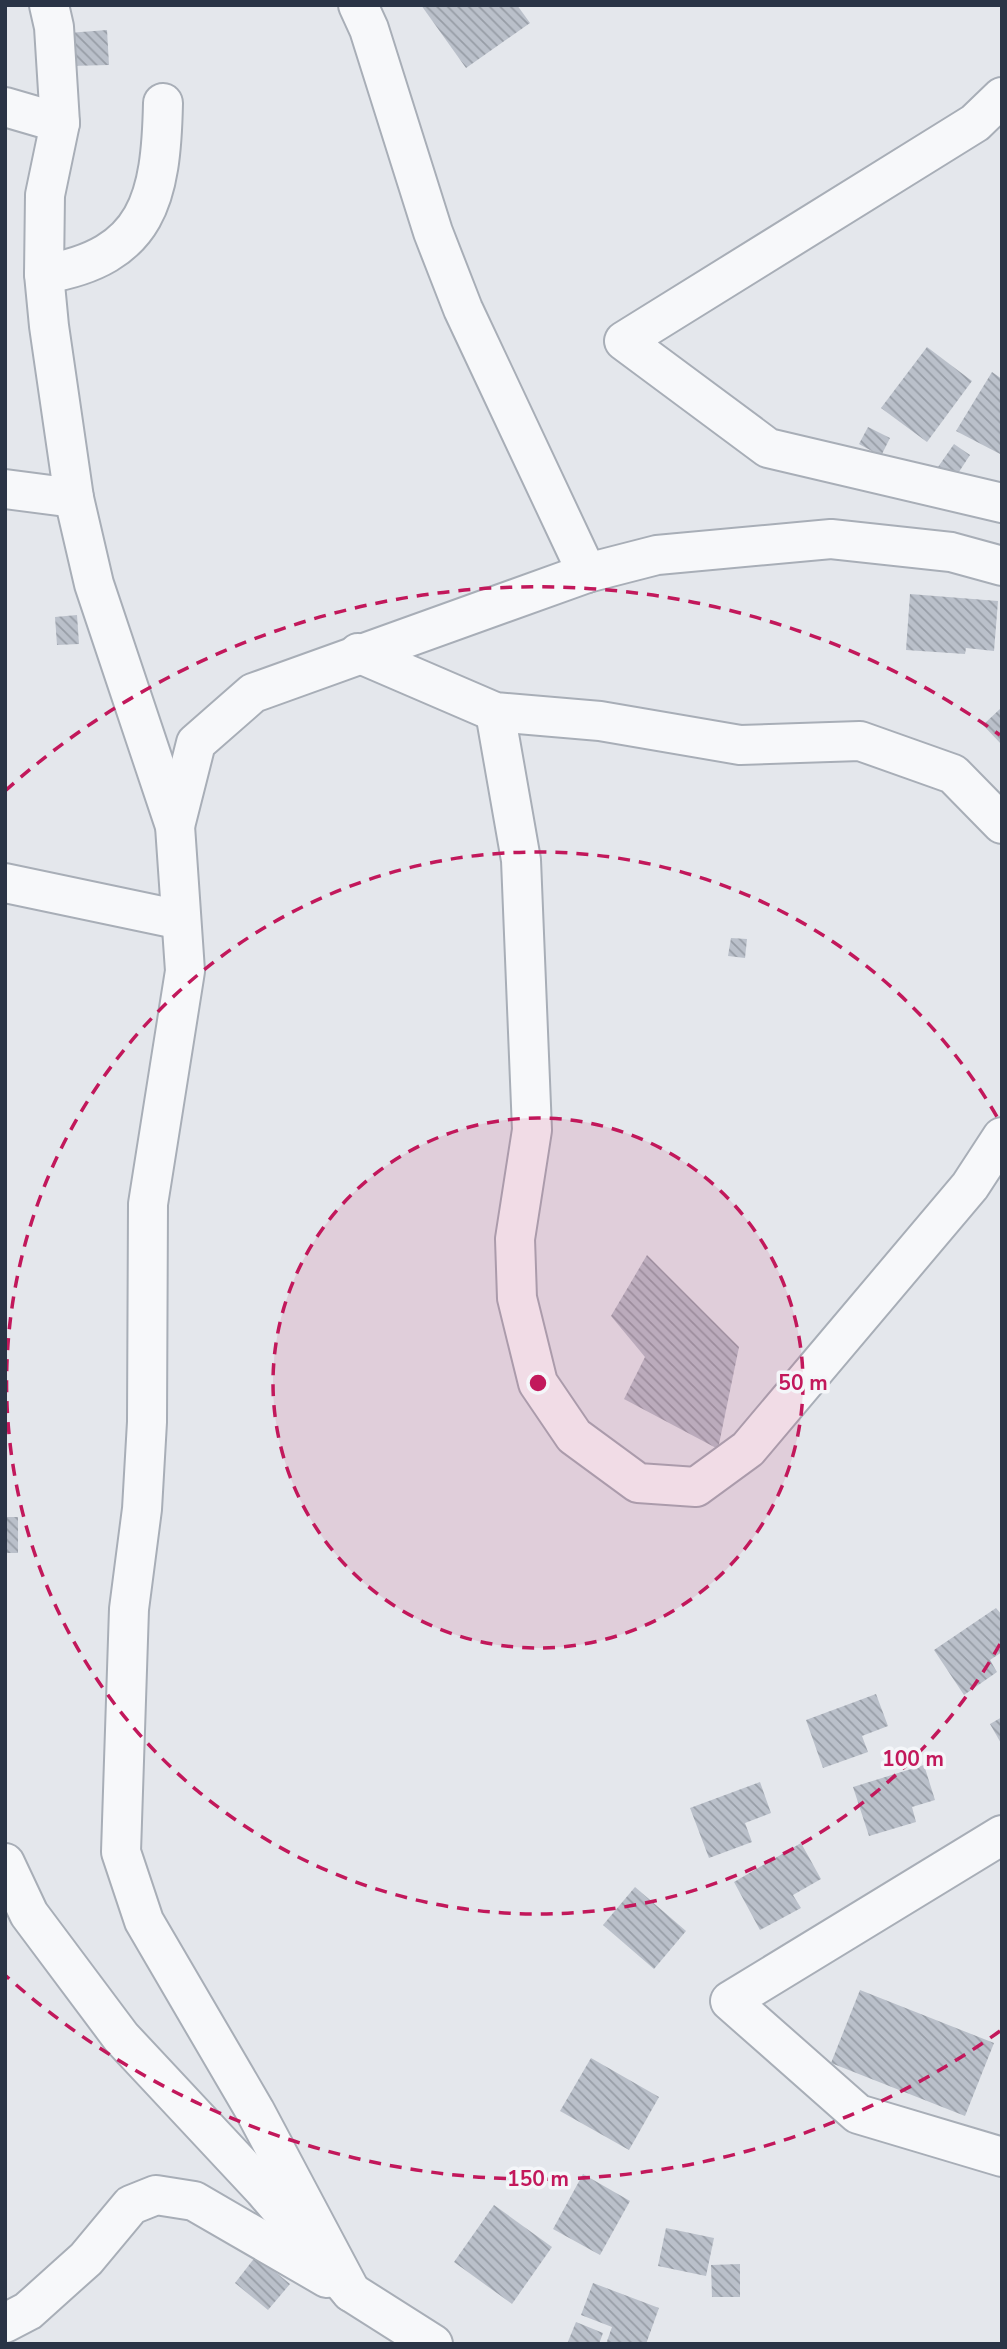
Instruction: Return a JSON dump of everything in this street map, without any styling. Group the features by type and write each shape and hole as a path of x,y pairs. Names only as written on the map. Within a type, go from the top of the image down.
{"street":[{"path":"49,5 54,27 60,122 45,195 44,274 48,326 74,498 93,584 175,826 185,971 148,1204 147,1422 142,1509 129,1609 121,1852 144,1921 255,2111 351,2292"},
{"path":"358,5 369,29 433,232 463,309 587,573"},
{"path":"1002,97 975,123 624,341 768,448 1002,503"},
{"path":"44,274 77,269 106,254 125,241 140,222 154,195 162,145 163,103"},
{"path":"5,107 60,122"},
{"path":"5,489 74,498"},
{"path":"175,826 196,743 253,693 358,653 587,573 657,555 831,539 951,552 1002,566"},
{"path":"358,653 495,712 600,721 740,745 860,741 953,774 1002,824"},
{"path":"495,712 520,860 532,1129 515,1239 517,1298 538,1383 574,1436 638,1483 696,1487 748,1450 970,1186 1002,1137"},
{"path":"5,883 181,920"},
{"path":"1002,1835 730,2001 858,2114 1002,2157"},
{"path":"5,1863 29,1914 121,2037 264,2190 351,2292"},
{"path":"5,2323 28,2311 86,2259 131,2205 156,2195 194,2200 351,2292 433,2344"}],"building":[{"path":"421,5 517,5 530,23 466,68"},
{"path":"107,30 109,65 70,66 68,33"},
{"path":"927,347 972,381 927,442 881,408"},
{"path":"992,372 1002,379 1002,455 956,431"},
{"path":"868,427 890,438 881,456 859,444"},
{"path":"954,444 970,455 955,478 938,467"},
{"path":"910,594 998,601 994,651 966,648 965,654 906,650"},
{"path":"77,615 79,644 57,645 55,617"},
{"path":"1002,707 1002,745 983,725"},
{"path":"731,938 747,939 745,958 728,956"},
{"path":"647,1255 739,1347 718,1449 624,1399 645,1357 611,1316"},
{"path":"5,1517 18,1517 18,1553 5,1553"},
{"path":"996,1608 1002,1615 1002,1652 990,1660 997,1672 964,1695 934,1650"},
{"path":"876,1694 888,1726 862,1736 868,1752 823,1768 806,1720"},
{"path":"1002,1717 1002,1745 990,1724"},
{"path":"924,1765 935,1800 912,1807 916,1822 869,1836 853,1787"},
{"path":"760,1782 771,1813 745,1823 752,1842 709,1858 690,1808"},
{"path":"801,1843 821,1879 793,1895 801,1908 760,1930 734,1882"},
{"path":"635,1887 686,1931 654,1969 603,1925"},
{"path":"860,1990 994,2043 965,2116 831,2063"},
{"path":"591,2058 659,2097 629,2150 560,2111"},
{"path":"583,2174 630,2201 600,2255 553,2229"},
{"path":"494,2205 552,2247 512,2304 454,2262"},
{"path":"666,2228 714,2238 706,2276 658,2266"},
{"path":"256,2256 290,2284 268,2310 235,2283"},
{"path":"740,2264 740,2297 712,2297 711,2265"},
{"path":"593,2283 659,2308 646,2344 606,2344 612,2327 581,2315"},
{"path":"576,2322 603,2333 599,2344 567,2344"}]}
